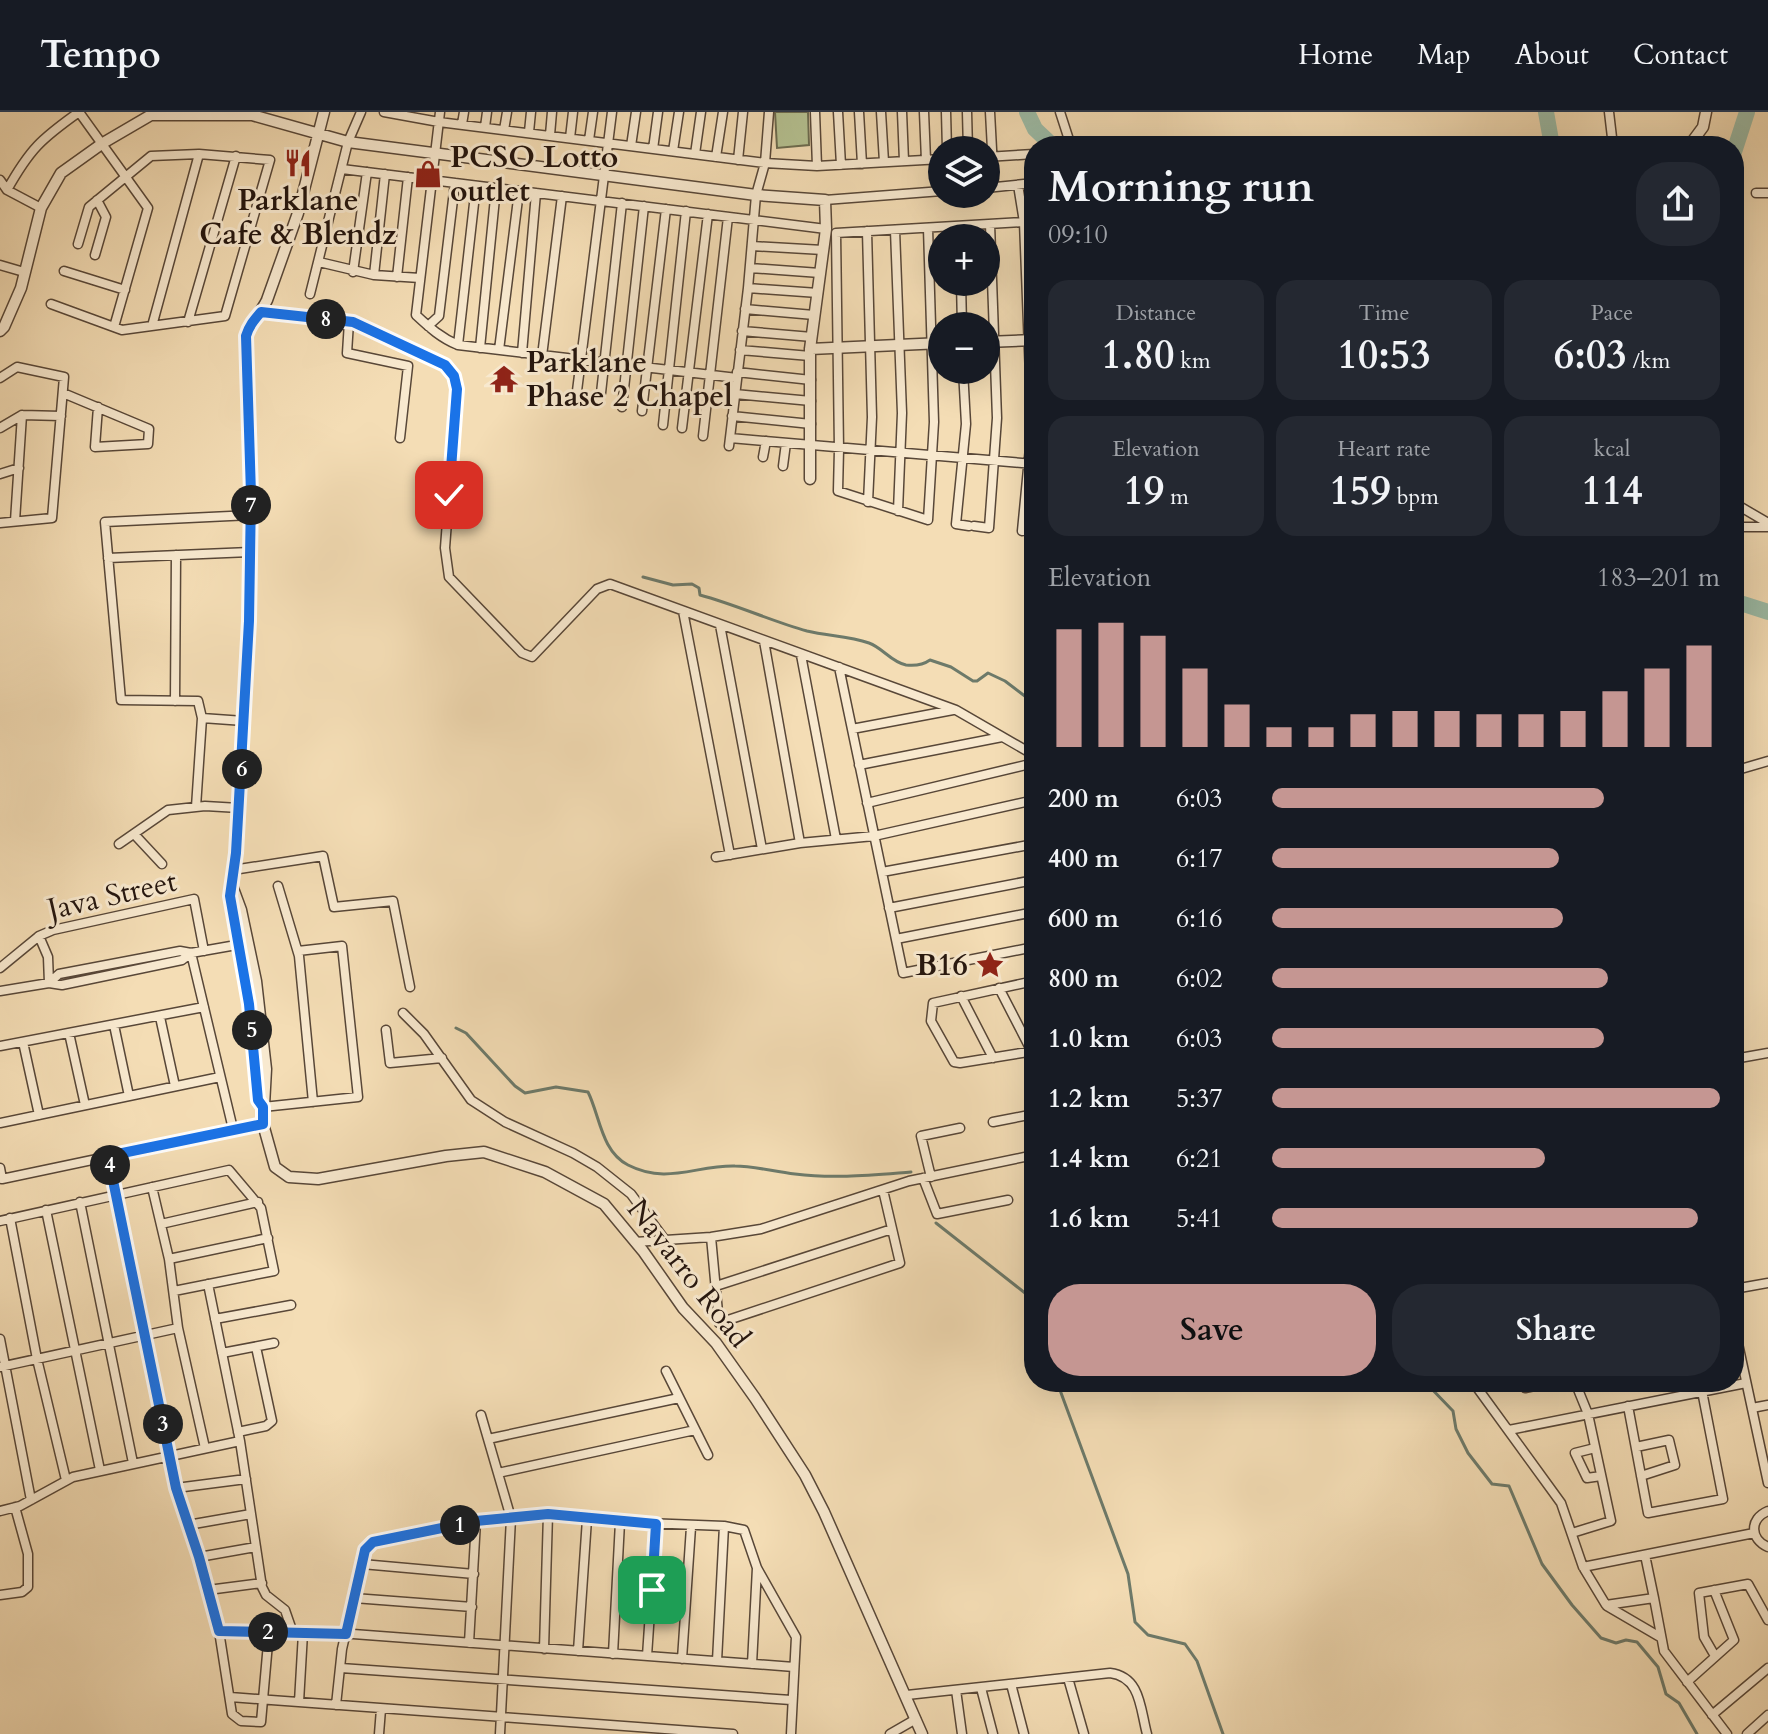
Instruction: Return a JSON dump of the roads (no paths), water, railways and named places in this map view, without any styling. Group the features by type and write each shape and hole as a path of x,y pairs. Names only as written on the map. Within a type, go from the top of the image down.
{"street":[{"path":"7,190 22,162 41,139 79,112 148,208 114,327"},
{"path":"324,112 298,213 261,312 249,326 246,336 251,515 244,721 233,870 323,856 334,907 393,901 410,987"},
{"path":"310,294 348,142 361,112"},
{"path":"384,112 440,117 462,124 738,160 817,166 926,160 924,112"},
{"path":"462,124 464,112"},
{"path":"485,127 487,112"},
{"path":"504,130 507,112"},
{"path":"529,132 531,112"},
{"path":"550,135 552,112"},
{"path":"570,138 573,112"},
{"path":"589,140 593,112"},
{"path":"577,391 612,112"},
{"path":"631,146 636,112"},
{"path":"653,149 658,112"},
{"path":"673,151 679,112"},
{"path":"695,154 701,112"},
{"path":"716,157 723,112"},
{"path":"738,160 743,112"},
{"path":"769,112 765,163 756,195 729,442 766,441 1024,463"},
{"path":"815,112 817,166"},
{"path":"838,112 841,165"},
{"path":"859,112 862,164"},
{"path":"881,112 884,162"},
{"path":"902,112 904,161"},
{"path":"946,112 947,136"},
{"path":"967,112 968,136"},
{"path":"989,136 990,112"},
{"path":"1060,112 1068,136"},
{"path":"1609,112 1612,136"},
{"path":"1696,136 1703,127 1706,112"},
{"path":"0,331 21,288 41,208 61,173 103,143 151,115 283,117 348,142 756,195 825,200 928,192"},
{"path":"440,117 433,154 416,315 442,339 458,345 580,361 710,375 811,380"},
{"path":"152,326 199,154"},
{"path":"51,304 122,330 225,316 270,160 199,154 151,156 89,207 78,244"},
{"path":"1000,156 1024,155"},
{"path":"188,322 236,156"},
{"path":"342,169 826,229"},
{"path":"353,272 367,172"},
{"path":"374,275 385,174"},
{"path":"397,277 408,177"},
{"path":"0,180 7,190 41,208"},
{"path":"428,326 439,316 455,183"},
{"path":"1000,186 1024,184"},
{"path":"990,224 1024,222 1018,185"},
{"path":"458,345 476,186"},
{"path":"480,348 496,188"},
{"path":"499,350 519,191"},
{"path":"522,353 536,193"},
{"path":"1756,193 1768,193"},
{"path":"542,356 562,196"},
{"path":"95,255 106,217 97,200"},
{"path":"810,479 810,352 826,229 825,200"},
{"path":"601,393 622,203"},
{"path":"622,407 644,206"},
{"path":"642,411 666,209"},
{"path":"663,425 686,211"},
{"path":"682,428 708,214"},
{"path":"703,436 728,217"},
{"path":"928,228 836,233 838,491 928,520 935,384"},
{"path":"895,230 900,345 898,511"},
{"path":"867,231 872,417 868,502"},
{"path":"752,246 823,250"},
{"path":"319,262 353,272 420,278"},
{"path":"0,265 24,272"},
{"path":"750,268 820,273"},
{"path":"64,271 125,290"},
{"path":"748,288 818,293"},
{"path":"745,309 814,315"},
{"path":"261,312 349,322 433,358 445,365 454,376 457,389 445,548 449,577 522,653 532,657 597,589 610,584 956,710 1024,749"},
{"path":"349,322 347,353 408,366 400,438"},
{"path":"742,331 812,337"},
{"path":"1000,341 1024,340"},
{"path":"740,350 810,352 928,344"},
{"path":"0,378 17,367 64,377 52,518 0,523"},
{"path":"964,384 966,424 956,524 989,528 997,418 994,384"},
{"path":"63,393 98,407 149,429 148,444 95,447 98,407"},
{"path":"735,394 811,401"},
{"path":"0,428 22,415 61,416"},
{"path":"15,521 22,415"},
{"path":"732,416 811,424"},
{"path":"763,457 766,441"},
{"path":"783,466 786,443"},
{"path":"0,474 19,468"},
{"path":"1744,509 1768,525"},
{"path":"196,807 202,718 199,701 121,700 105,522 251,515"},
{"path":"1022,531 1024,516"},
{"path":"1744,526 1768,525"},
{"path":"108,558 250,552"},
{"path":"175,701 176,555"},
{"path":"683,611 730,855"},
{"path":"720,625 762,849"},
{"path":"764,641 800,843"},
{"path":"801,655 836,839"},
{"path":"839,667 903,973 1024,949"},
{"path":"852,729 956,710"},
{"path":"202,718 244,721"},
{"path":"859,765 1002,737"},
{"path":"1744,768 1768,761"},
{"path":"867,803 1024,765"},
{"path":"716,857 800,843 874,836 1024,802"},
{"path":"119,844 168,810 239,808"},
{"path":"134,834 162,864"},
{"path":"882,872 1024,846"},
{"name":"Navarro Road","path":"233,870 230,896 244,944 258,1100 263,1107 263,1124 275,1167 289,1177 318,1179 484,1152 545,1172 604,1204 683,1308 716,1343 805,1475 922,1734"},
{"path":"889,908 1024,882"},
{"path":"278,886 298,951 313,1102"},
{"name":"Java Street","path":"0,968 39,936 53,930 194,899 204,951"},
{"path":"896,939 1024,914"},
{"path":"39,936 48,957 49,983"},
{"path":"0,991 49,983 62,985 182,960 191,953 244,944"},
{"path":"263,1107 358,1097 342,946 298,951"},
{"path":"191,953 233,1129"},
{"path":"1024,983 933,1003 931,1021 954,1062 1024,1053"},
{"path":"999,988 1024,1035"},
{"path":"961,996 993,1058"},
{"path":"0,1046 204,1007"},
{"path":"403,1013 424,1034 471,1100 487,1112 573,1153 615,1180 631,1194 665,1240"},
{"path":"160,1017 175,1086"},
{"path":"114,1025 129,1096"},
{"path":"386,1030 390,1063 442,1058"},
{"path":"69,1033 85,1105"},
{"path":"23,1042 39,1115"},
{"path":"1744,1057 1768,1053"},
{"path":"0,1123 220,1077"},
{"path":"993,1122 1024,1116"},
{"path":"0,1168 2,1179 263,1124"},
{"path":"960,1128 921,1136 927,1178 937,1214 1008,1200"},
{"path":"108,1156 168,1455 219,1631 232,1714 241,1721 261,1722 269,1632"},
{"path":"635,1242 711,1237 783,1223 883,1190 1024,1157"},
{"path":"0,1221 229,1170 258,1202 274,1271 174,1291"},
{"path":"152,1187 169,1259 178,1328 205,1448"},
{"path":"711,1237 719,1323 900,1263 883,1190"},
{"path":"80,1202 133,1463"},
{"path":"161,1224 258,1202"},
{"path":"46,1210 100,1470"},
{"path":"10,1218 37,1359 66,1480"},
{"path":"716,1286 892,1229"},
{"path":"169,1259 268,1238"},
{"path":"1744,1287 1768,1283"},
{"path":"208,1284 239,1437 262,1583 266,1595 285,1610 293,1633"},
{"path":"215,1319 291,1305"},
{"path":"3,1366 178,1328"},
{"path":"0,1339 31,1500"},
{"path":"222,1353 274,1343"},
{"path":"0,1511 31,1500 66,1480 205,1448 266,1426 272,1421 256,1347"},
{"path":"666,1371 708,1455"},
{"path":"1744,1375 1768,1483"},
{"path":"1480,1392 1561,1503 1583,1567 1606,1605 1660,1637"},
{"path":"1572,1533 1611,1521 1588,1414 1579,1392"},
{"path":"1509,1430 1697,1392"},
{"path":"1628,1406 1648,1513 1723,1499 1702,1392"},
{"path":"488,1439 679,1398"},
{"path":"1752,1408 1768,1405"},
{"path":"481,1415 511,1518 500,1734"},
{"path":"498,1473 695,1430"},
{"path":"1636,1447 1669,1440 1675,1465 1641,1476"},
{"path":"1595,1448 1575,1453 1587,1478 1601,1476"},
{"path":"176,1488 246,1479"},
{"path":"0,1595 22,1592 28,1587 28,1554 15,1507"},
{"path":"1768,1511 1757,1518 1754,1533 1760,1543 1768,1547"},
{"path":"188,1525 251,1514"},
{"path":"544,1649 548,1514"},
{"path":"336,1705 354,1598 365,1550 373,1542 476,1521 548,1514 744,1530 757,1568 796,1637 791,1734"},
{"path":"578,1651 587,1519"},
{"path":"469,1643 476,1521"},
{"path":"613,1654 620,1522"},
{"path":"647,1656 656,1524"},
{"path":"717,1661 724,1526"},
{"path":"682,1659 691,1527"},
{"path":"1583,1567 1754,1533"},
{"path":"199,1557 256,1547"},
{"path":"1645,1555 1664,1651 1727,1734"},
{"path":"362,1564 474,1574"},
{"path":"752,1664 757,1568"},
{"path":"208,1590 262,1583"},
{"path":"1715,1656 1704,1637 1699,1593 1748,1584 1768,1620"},
{"path":"1687,1682 1734,1640 1714,1590"},
{"path":"354,1598 472,1607"},
{"path":"1606,1605 1654,1598"},
{"path":"219,1631 346,1634 794,1667"},
{"path":"299,1702 303,1633"},
{"path":"341,1668 791,1700"},
{"path":"1712,1715 1768,1668"},
{"path":"907,1695 1110,1673 1122,1675 1133,1683 1147,1734"},
{"path":"1068,1678 1084,1734"},
{"path":"1011,1684 1024,1734"},
{"path":"981,1688 993,1734"},
{"path":"956,1690 962,1734"},
{"path":"230,1697 733,1734"},
{"path":"379,1734 381,1709"},
{"path":"1747,1734 1768,1715"},
{"path":"890,1734 916,1719"}],"waterway":[{"path":"1027,112 1035,129 1042,136"},
{"path":"1546,112 1550,136"},
{"path":"1739,136 1747,112"},
{"path":"643,577 673,585 692,584 699,588 700,595 794,627 869,643 906,665 919,665 930,660 951,667 973,681 988,673 1024,695"},
{"path":"1744,604 1768,612"},
{"path":"456,1028 466,1033 525,1093 556,1087 588,1092 612,1151 619,1159 642,1171 669,1174 735,1166 824,1176 911,1172"},
{"path":"936,1223 1024,1292"},
{"path":"1061,1392 1128,1574 1135,1622 1148,1635 1185,1644 1197,1661 1223,1734"},
{"path":"1435,1392 1453,1411 1456,1429 1468,1453 1492,1484 1509,1486 1542,1564 1572,1605 1601,1638 1616,1643 1626,1640 1637,1642 1658,1667 1666,1694 1679,1703 1697,1734"}],"place":[{"name":"Parklane Cafe & Blendz","path":"298,163"},
{"name":"PCSO Lotto outlet","path":"428,174"},
{"name":"Parklane Phase 2 Chapel","path":"504,379"},
{"name":"B16","path":"990,965"}]}
